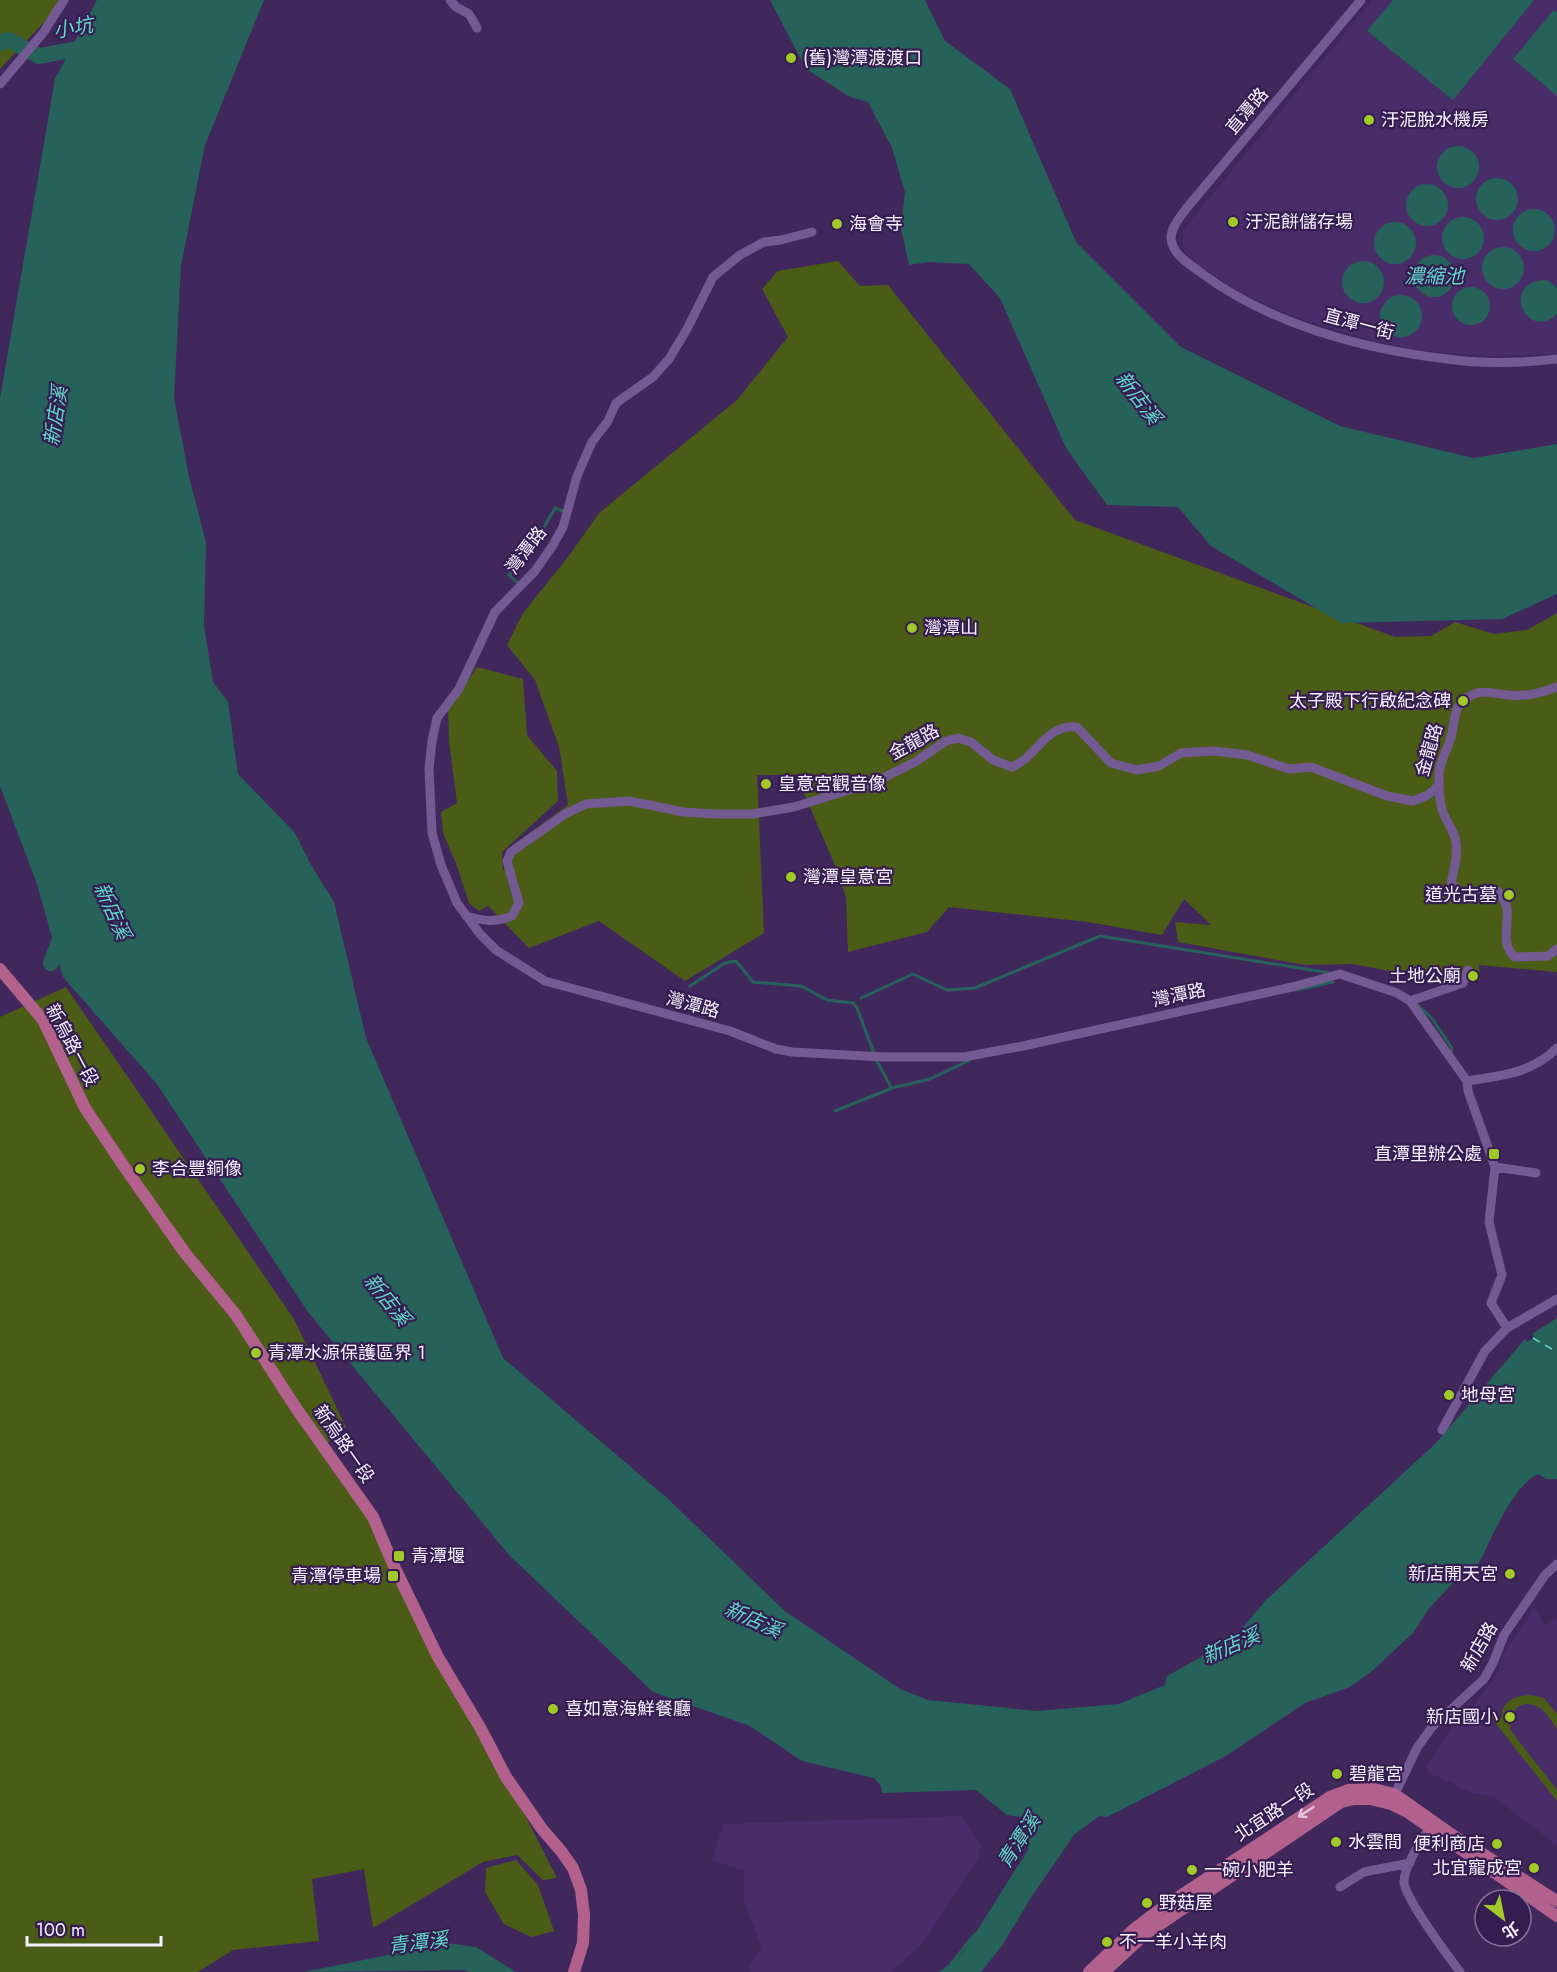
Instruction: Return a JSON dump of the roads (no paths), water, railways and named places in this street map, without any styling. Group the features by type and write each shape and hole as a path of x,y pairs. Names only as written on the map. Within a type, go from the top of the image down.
{"main road":[{"name":"新烏路一段","path":"0,969 43,1020 85,1108 123,1165 185,1253 237,1315 296,1408 373,1517 438,1657 481,1729 506,1777 542,1829 573,1868 581,1890 584,1915 583,1943 574,1972"},
{"name":"北宜路一段","path":"1089,1972 1134,1929 1162,1908 1330,1797 1349,1790 1374,1789 1393,1799 1432,1824 1557,1916"},
{"name":"北宜路一段","path":"1104,1972 1152,1928 1341,1802 1354,1799 1393,1799"},
{"name":"北宜路一段","path":"1432,1824 1557,1901"}],"street":[{"path":"0,84 43,33 64,0"},
{"path":"450,0 456,7 469,14 477,28"},
{"name":"直潭路","path":"1174,249 1171,237 1174,226 1185,210 1361,0"},
{"name":"灣潭路","path":"812,232 764,242 740,255 713,277 669,360 652,377 616,403 608,421 592,442 577,476 563,526 553,545 535,571 495,612 459,689 437,718 429,769 432,833 441,865 457,903 480,934 496,950 545,981 730,1031 792,1052 884,1057 964,1057 1177,1013 1340,974 1397,993 1410,1001 1467,1081 1468,1091 1495,1167 1489,1222 1502,1275 1491,1303 1507,1328"},
{"name":"直潭一街","path":"1174,249 1190,264 1236,297 1285,320 1354,341 1449,360 1539,361 1557,359"},
{"name":"金龍路","path":"466,916 483,921 497,921 512,916 519,903 507,861 511,852 565,814 586,804 629,801 684,812 752,814 794,807 875,782 915,762 946,741 958,738 971,742 993,760 1012,767 1029,758 1051,733 1066,726 1077,727 1111,763 1137,770 1159,766 1181,753 1214,751 1247,755 1289,769 1311,767 1388,796 1413,801 1428,795 1439,785 1439,769 1450,746 1456,710 1460,703 1476,693 1488,691 1519,696 1545,692 1557,687"},
{"path":"1439,785 1442,809 1454,831 1457,844 1451,883 1461,892 1498,891 1506,906 1507,945 1509,952 1515,957 1548,956 1557,949"},
{"path":"1410,1001 1463,983 1468,970"},
{"path":"1467,1081 1496,1077 1526,1069 1545,1060 1557,1048"},
{"path":"1495,1167 1536,1173"},
{"path":"1442,1430 1485,1351 1507,1328 1557,1299"},
{"name":"新店路","path":"1393,1799 1417,1749 1432,1727 1484,1679 1504,1635 1545,1575 1557,1564"},
{"path":"1432,1824 1405,1873 1404,1882 1406,1891 1460,1972"},
{"path":"1340,1887 1364,1872 1410,1863"}],"water":[{"name":"新店溪","path":"97,0 264,0 205,145 181,266 174,398 189,477 206,542 204,626 213,682 228,702 238,774 295,833 334,902 366,1038 503,1358 667,1498 786,1612 900,1689 928,1700 1037,1711 1119,1704 1165,1685 1167,1676 1201,1657 1216,1641 1240,1631 1266,1600 1436,1443 1525,1339 1527,1342 1534,1338 1532,1334 1557,1318 1557,1479 1546,1479 1538,1474 1519,1490 1495,1530 1477,1567 1470,1575 1461,1574 1428,1610 1413,1633 1372,1671 1350,1687 1305,1703 1224,1757 1107,1817 1099,1816 1074,1835 1001,1947 981,1972 939,1972 962,1954 1028,1850 1031,1819 1007,1815 976,1790 882,1793 881,1786 874,1778 802,1761 750,1726 653,1692 509,1555 308,1312 156,1083 63,977 37,884 0,786 0,398 55,79"},
{"name":"新店溪","path":"770,0 925,0 945,41 1010,89 1076,242 1181,347 1340,426 1473,458 1557,444 1557,594 1502,619 1341,623 1211,546 1178,507 1107,505 1066,448 1000,298 969,264 928,262 909,265 901,228 905,192 892,148 868,102 850,97 806,69"},
{"path":"1393,0 1534,0 1453,100 1367,31"},
{"path":"1554,10 1557,12 1557,96 1513,59"},
{"path":"1458,146 1473,152 1479,167 1473,182 1458,188 1443,182 1437,167 1443,152"},
{"name":"濃縮池","path":"1497,178 1512,184 1518,199 1512,214 1497,220 1482,214 1476,199 1482,184"},
{"name":"濃縮池","path":"1427,184 1442,190 1448,205 1442,220 1427,226 1412,220 1406,205 1412,190"},
{"path":"1534,209 1549,215 1555,230 1549,245 1534,251 1519,245 1513,230 1519,215"},
{"name":"濃縮池","path":"1463,217 1478,223 1484,238 1478,253 1463,259 1448,253 1442,238 1448,223"},
{"name":"濃縮池","path":"1395,222 1410,228 1416,243 1410,258 1395,264 1380,258 1374,243 1380,228"},
{"name":"濃縮池","path":"1503,247 1518,253 1524,268 1518,283 1503,289 1488,283 1482,268 1488,253"},
{"name":"濃縮池","path":"1434,255 1449,261 1455,276 1449,291 1434,297 1419,291 1413,276 1419,261"},
{"name":"濃縮池","path":"1363,261 1378,267 1384,282 1378,297 1363,303 1348,297 1342,282 1348,267"},
{"path":"1542,280 1549,281 1557,288 1557,314 1546,321 1537,321 1528,317 1521,301 1523,292 1529,284"},
{"path":"1471,287 1485,292 1490,306 1485,320 1471,325 1457,320 1452,306 1457,292"},
{"name":"濃縮池","path":"1401,295 1416,301 1422,316 1416,331 1401,337 1386,331 1380,316 1386,301"},
{"path":"447,1943 476,1947 516,1972 463,1970 304,1972"}],"waterway":[{"name":"小坑","path":"0,43 9,40 39,56 93,46"},
{"path":"518,583 509,575 526,558 555,508 563,511"},
{"path":"51,963 63,931"},
{"path":"861,998 913,974 947,990 975,988 1100,936 1330,973"},
{"path":"690,986 725,963 736,961 753,982 801,986 827,1000 853,1003 877,1061 891,1087"},
{"path":"1296,990 1333,982"},
{"path":"1414,1002 1431,1017 1452,1048 1451,1053"},
{"path":"835,1111 892,1088 930,1079 970,1060"},
{"name":"青潭溪","path":"951,1964 975,1934"}],"place":[{"name":"(舊)灣潭渡渡口","path":"791,58"},
{"name":"汙泥脫水機房","path":"1369,120"},
{"name":"汙泥餅儲存場","path":"1233,222"},
{"name":"海會寺","path":"837,224"},
{"name":"灣潭山","path":"912,628"},
{"name":"太子殿下行啟紀念碑","path":"1463,701"},
{"name":"皇意宮觀音像","path":"766,784"},
{"name":"灣潭皇意宮","path":"791,877"},
{"name":"道光古墓","path":"1509,895"},
{"name":"土地公廟","path":"1473,976"},
{"name":"直潭里辦公處","path":"1494,1154"},
{"name":"李合豐銅像","path":"140,1169"},
{"name":"青潭水源保護區界 1","path":"256,1353"},
{"name":"地母宮","path":"1449,1395"},
{"name":"青潭堰","path":"399,1556"},
{"name":"新店開天宮","path":"1510,1574"},
{"name":"青潭停車場","path":"393,1576"},
{"name":"喜如意海鮮餐廳","path":"553,1709"},
{"name":"新店國小","path":"1510,1717"},
{"name":"碧龍宮","path":"1337,1774"},
{"name":"水雲間","path":"1336,1842"},
{"name":"便利商店","path":"1497,1844"},
{"name":"北宜寵成宮","path":"1534,1868"},
{"name":"一碗小肥羊","path":"1192,1870"},
{"name":"野菇屋","path":"1147,1903"},
{"name":"不一羊小羊肉","path":"1107,1942"}]}
